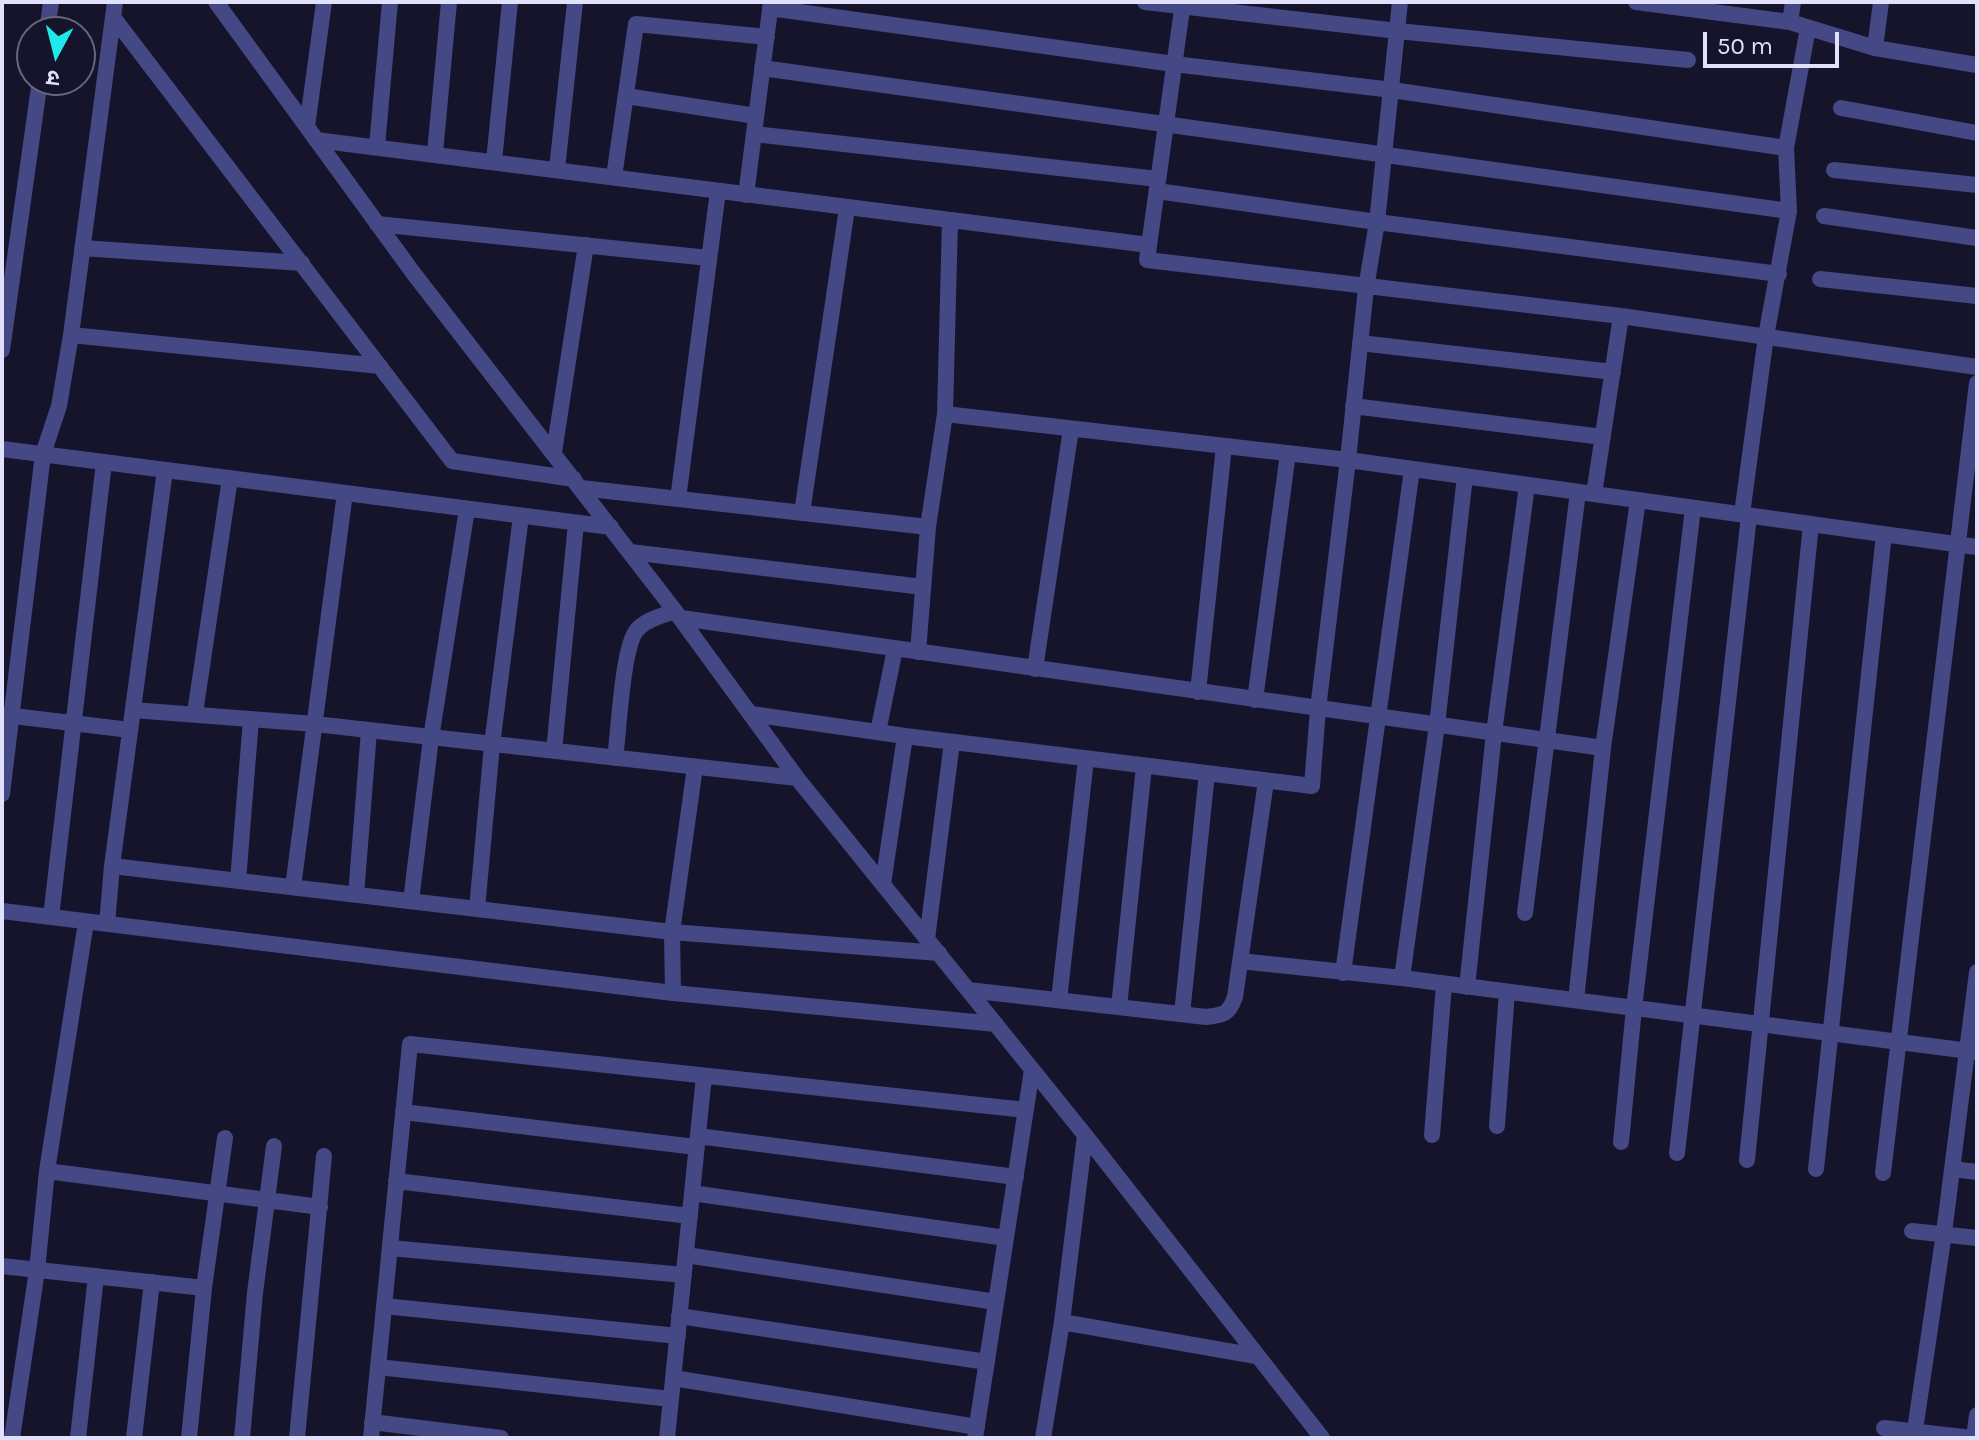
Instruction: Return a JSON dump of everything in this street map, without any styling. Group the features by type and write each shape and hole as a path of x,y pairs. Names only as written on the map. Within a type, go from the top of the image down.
{"street":[{"path":"216,2 377,224 678,614 797,778 1085,1135 1322,1438"},
{"path":"312,133 324,2"},
{"path":"377,146 390,2"},
{"path":"435,153 449,2"},
{"path":"494,161 510,2"},
{"path":"557,169 575,2"},
{"path":"1145,2 1688,60"},
{"path":"751,714 1312,786 1318,709 1366,288 1377,222 1400,2"},
{"path":"1636,2 1790,22 1875,48 1977,65"},
{"path":"1790,22 1793,2"},
{"path":"1875,48 1881,2"},
{"path":"746,195 770,5 1174,64 1392,90 1786,148"},
{"path":"1183,5 1147,260 1621,316 1977,367"},
{"path":"2,794 8,715 43,454 59,406 71,335 114,9"},
{"path":"114,9 452,461 678,499 928,527"},
{"path":"614,177 636,24 767,37"},
{"path":"1677,1153 1766,336 1789,211 1786,148 1808,28"},
{"path":"762,68 1166,127 1789,211"},
{"path":"2,350 38,96"},
{"path":"626,96 756,116"},
{"path":"1841,108 1977,133"},
{"path":"312,133 377,146 1149,245"},
{"path":"754,134 1158,185 1377,222 1779,274"},
{"path":"1834,170 1977,185"},
{"path":"678,499 718,191"},
{"path":"802,513 847,208"},
{"path":"1824,216 1977,238"},
{"path":"918,652 928,527 945,414 950,221"},
{"path":"377,224 709,258"},
{"path":"554,452 586,245"},
{"path":"82,248 302,263"},
{"path":"1820,279 1977,296"},
{"path":"1525,913 1586,493 1603,437 1621,316"},
{"path":"71,335 380,366"},
{"path":"1360,343 1613,372"},
{"path":"1883,1173 1958,545 1972,462 1977,383"},
{"path":"1353,406 1603,437"},
{"path":"945,414 1348,460 1977,547"},
{"path":"1035,669 1071,429"},
{"path":"1198,692 1224,446"},
{"path":"2,449 611,527"},
{"path":"1255,700 1288,453"},
{"path":"51,917 104,462"},
{"path":"1343,973 1412,469"},
{"path":"107,924 165,470"},
{"path":"1402,978 1437,725 1465,476"},
{"path":"195,713 230,478"},
{"path":"1467,987 1494,733 1527,485"},
{"path":"293,887 345,493"},
{"path":"1576,1000 1603,748 1638,500"},
{"path":"1621,1142 1693,508"},
{"path":"411,901 431,738 467,509"},
{"path":"477,909 492,745 521,516"},
{"path":"554,751 576,523"},
{"path":"1747,1160 1811,524"},
{"path":"1816,1169 1884,534"},
{"path":"630,552 923,587"},
{"path":"615,758 627,659 634,634 643,624 678,614 895,649 1603,748"},
{"path":"878,732 895,649"},
{"path":"133,710 315,724 797,778"},
{"path":"8,715 130,730"},
{"path":"238,881 251,719"},
{"path":"356,895 369,731"},
{"path":"883,884 905,736"},
{"path":"927,939 952,742"},
{"path":"1059,1000 1086,759"},
{"path":"1119,1007 1144,766"},
{"path":"673,993 672,932 695,767"},
{"path":"1182,1014 1207,773"},
{"path":"968,990 1206,1017 1224,1015 1231,1010 1240,961 1266,781"},
{"path":"112,866 672,932 939,953"},
{"path":"2,911 673,993 996,1024"},
{"path":"12,1438 37,1270 47,1171 86,922"},
{"path":"1240,961 1402,978 1972,1052"},
{"path":"1915,1430 1944,1233 1959,1102 1972,1052 1977,972"},
{"path":"1432,1135 1444,984"},
{"path":"1497,1126 1507,992"},
{"path":"501,1438 372,1430 410,1044 1026,1110"},
{"path":"673,1378 976,1432 1032,1070"},
{"path":"685,1438 667,1437 704,1076"},
{"path":"1959,1102 1977,1105"},
{"path":"403,1112 1016,1177"},
{"path":"1043,1438 1062,1322 1085,1135"},
{"path":"189,1438 204,1288 225,1138"},
{"path":"242,1438 274,1146"},
{"path":"297,1438 324,1156"},
{"path":"1952,1169 1977,1172"},
{"path":"47,1171 320,1207"},
{"path":"396,1181 690,1216"},
{"path":"692,1193 1006,1238"},
{"path":"1912,1231 1977,1238"},
{"path":"390,1248 684,1275"},
{"path":"686,1255 996,1302"},
{"path":"2,1266 204,1288"},
{"path":"78,1438 96,1276"},
{"path":"134,1438 152,1282"},
{"path":"384,1306 678,1336"},
{"path":"679,1316 987,1362"},
{"path":"1062,1322 1256,1356"},
{"path":"378,1367 671,1399"},
{"path":"1884,1428 1973,1438 1977,1415"}]}
